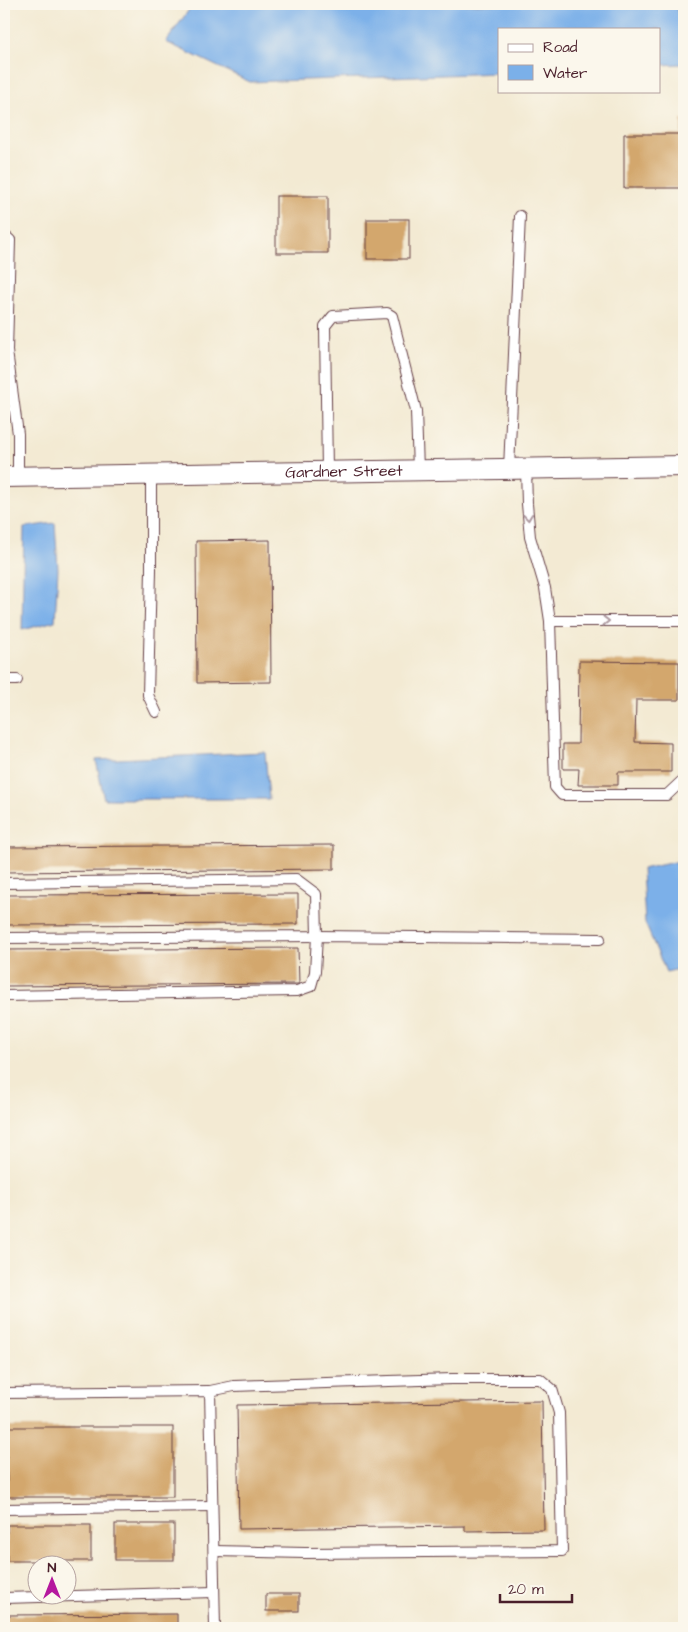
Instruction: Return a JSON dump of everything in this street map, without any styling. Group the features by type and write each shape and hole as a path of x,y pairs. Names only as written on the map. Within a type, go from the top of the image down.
{"street":[{"name":"Gardner Street","path":"11,477 684,466"}],"lane":[{"path":"520,216 518,469 527,504 530,537 545,588 550,621 555,787 562,794 667,795 684,779"},
{"path":"4,235 10,240 7,351 18,434 11,477"},
{"path":"327,472 326,326 333,316 387,313 392,316 416,411 418,470"},
{"path":"151,475 148,695 156,712"},
{"path":"550,621 684,621"},
{"path":"4,680 17,680"},
{"path":"4,883 296,880 316,894 317,936 315,972 311,986 297,991 4,996"},
{"path":"4,938 317,936 600,939"},
{"path":"4,1393 210,1391 234,1386 452,1379 540,1379 552,1389 559,1413 562,1551 305,1553 214,1551"},
{"path":"210,1391 215,1628"},
{"path":"4,1509 212,1506"},
{"path":"4,1598 214,1592"}],"water":[{"path":"193,4 676,4 684,36 684,64 660,65 660,28 498,28 498,73 250,82 166,42"},
{"path":"55,523 58,569 55,621 22,630 24,527"},
{"path":"265,752 269,799 104,799 96,760"},
{"path":"684,860 684,968 666,972 645,923 642,869"}],"building":[{"path":"681,119 684,119 684,188 624,188 624,134 681,134"},
{"path":"276,196 328,196 328,253 276,253"},
{"path":"367,219 409,219 409,259 367,259"},
{"path":"270,540 271,682 197,683 196,541"},
{"path":"579,661 679,662 679,700 636,700 635,742 671,743 671,772 618,772 618,785 578,785 579,769 563,769 563,744 578,744"},
{"path":"334,845 334,869 4,872 4,847"},
{"path":"298,894 298,924 4,925 4,895"},
{"path":"298,948 299,984 4,986 4,950"},
{"path":"542,1401 544,1530 465,1531 465,1526 239,1529 237,1405"},
{"path":"7,1427 173,1427 173,1497 7,1497"},
{"path":"115,1524 174,1524 174,1560 115,1560"},
{"path":"7,1525 91,1525 91,1561 78,1561 78,1554 28,1554 28,1561 7,1561"},
{"path":"266,1594 299,1594 299,1611 266,1611"},
{"path":"177,1614 177,1628 4,1628 4,1615"}]}
